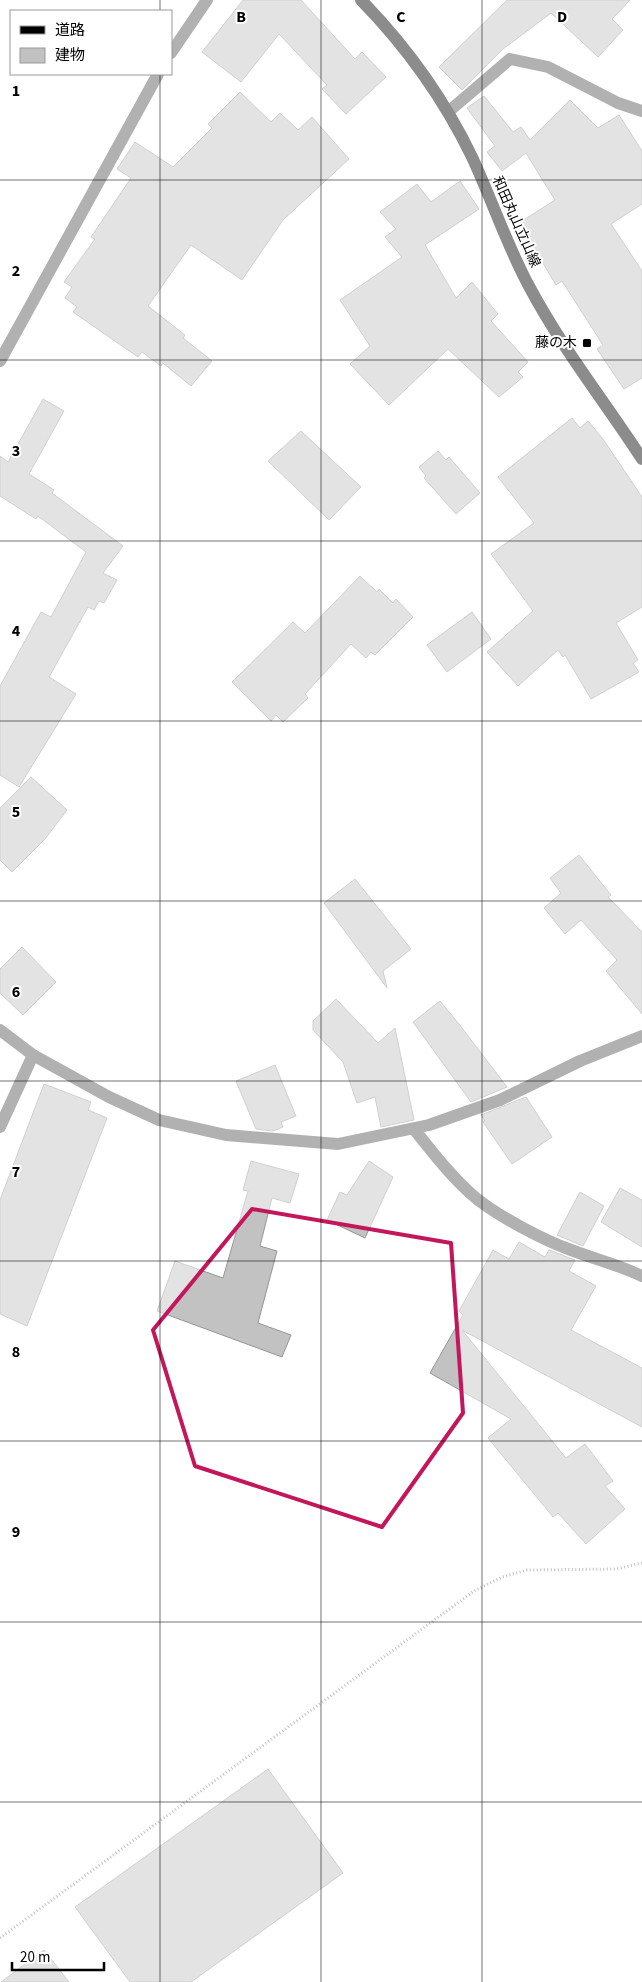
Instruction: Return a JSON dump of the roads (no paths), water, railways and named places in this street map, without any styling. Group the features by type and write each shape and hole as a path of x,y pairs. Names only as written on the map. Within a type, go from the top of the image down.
{"main road":[{"name":"和田丸山立山線","path":"360,0 383,22 448,112 472,157 530,288 558,335 642,459"}],"street":[{"path":"172,52 207,0"},
{"path":"448,112 510,59 548,67 618,103 642,111"},
{"path":"0,361 157,75"},
{"path":"0,1030 33,1055 109,1097 159,1120 226,1135 338,1144 429,1125 500,1100 580,1061 642,1036"},
{"path":"0,1127 33,1055"},
{"path":"414,1128 444,1166 478,1199 532,1232 562,1246 620,1265 642,1276"}],"place":[{"name":"藤の木","path":"587,343"}]}
